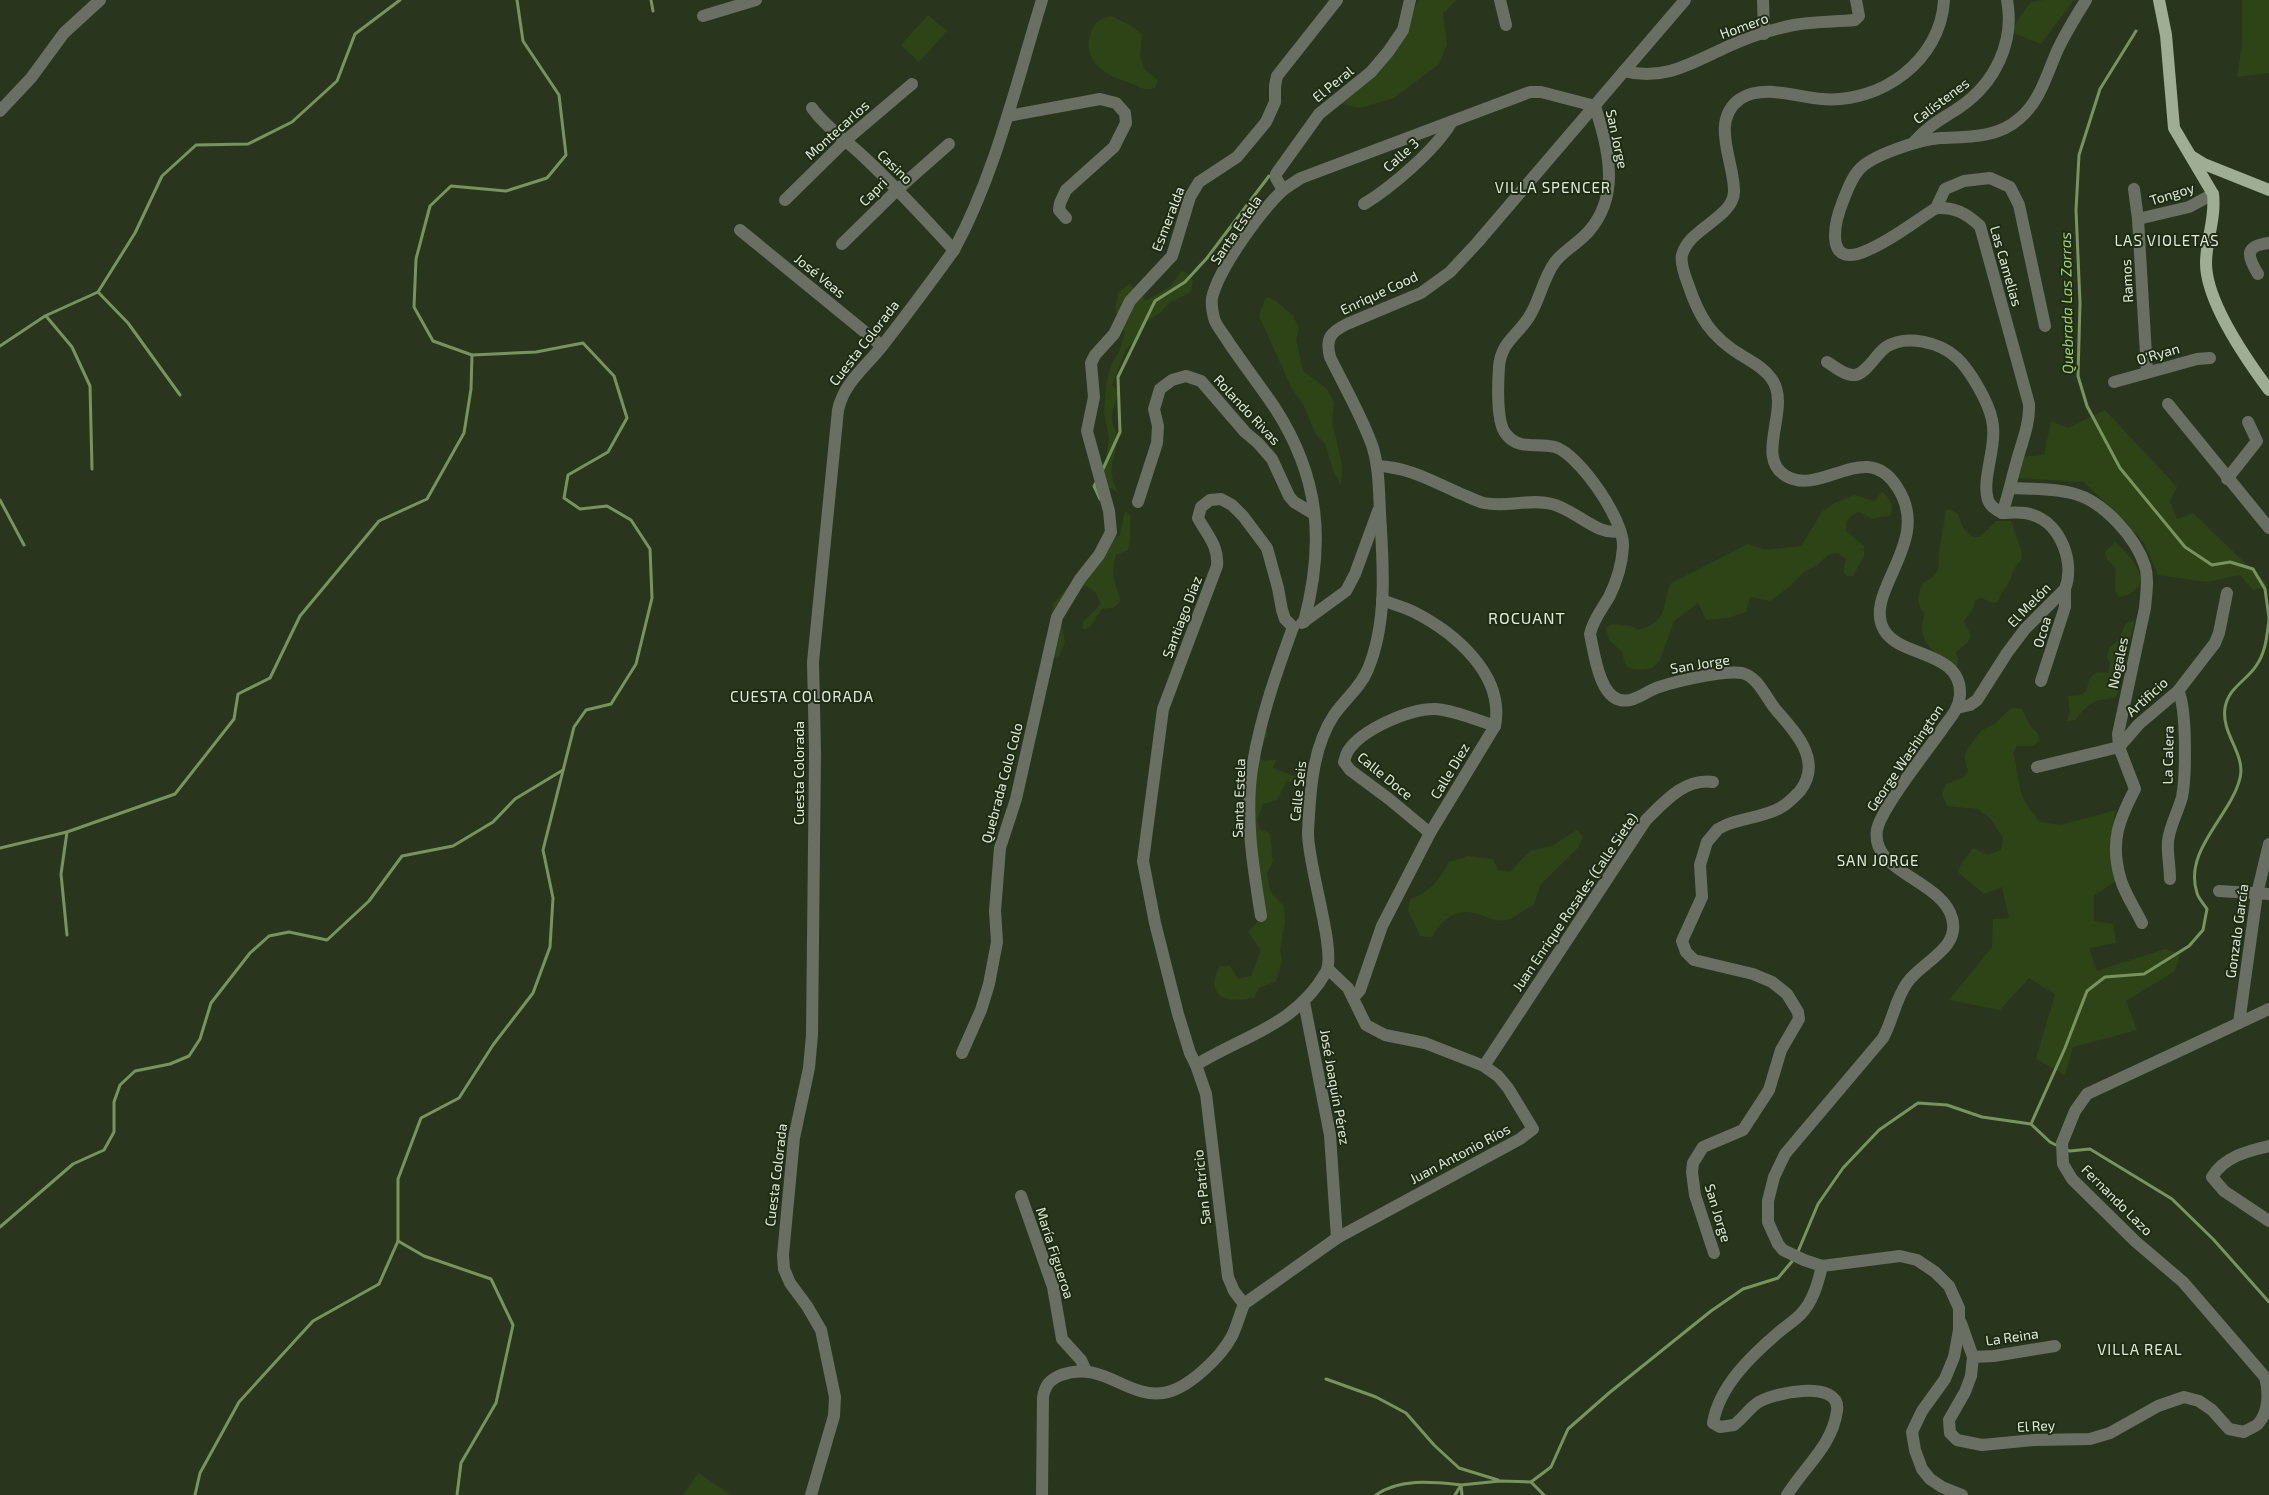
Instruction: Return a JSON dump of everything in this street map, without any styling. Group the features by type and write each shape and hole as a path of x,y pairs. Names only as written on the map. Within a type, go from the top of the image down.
{"main road":[{"path":"2159,0 2167,43 2174,128 2213,194 2214,205 2206,264 2210,291 2219,311 2255,371 2269,390"},
{"path":"2189,155 2204,164 2269,190"}],"street":[{"path":"0,111 31,78 64,33 100,0"},
{"path":"703,16 756,0"},
{"name":"Cuesta Colorada","path":"811,1495 834,1416 835,1397 820,1330 807,1306 790,1283 784,1269 783,1255 794,1138 809,1068 812,1035 815,778 813,662 838,410 840,398 847,386 882,346 954,250 985,179 1008,116 1042,0"},
{"name":"Esmeralda","path":"1110,532 1109,510 1087,431 1094,397 1091,364 1095,355 1114,334 1130,301 1172,256 1190,197 1199,182 1238,158 1266,122 1275,102 1277,76 1337,0"},
{"name":"El Peral","path":"1283,190 1276,178 1276,174 1319,114 1371,72 1388,52 1403,30 1410,0"},
{"path":"1500,0 1506,25"},
{"name":"Enrique Cood","path":"1377,466 1372,447 1330,357 1327,345 1330,338 1336,330 1342,327 1421,293 1450,272 1685,0"},
{"path":"1763,0 1764,34"},
{"name":"Homero","path":"1624,71 1641,76 1662,74 1731,45 1795,24 1855,20 1859,16 1856,0"},
{"name":"George Washington","path":"1944,0 1941,23 1931,46 1911,69 1887,86 1856,97 1824,99 1791,93 1766,93 1748,95 1738,101 1731,108 1725,125 1725,137 1734,195 1728,208 1693,236 1682,257 1687,283 1705,324 1724,344 1755,363 1774,381 1778,392 1779,404 1772,445 1772,457 1775,467 1790,479 1807,481 1861,466 1884,473 1895,482 1906,506 1908,533 1880,605 1879,617 1887,636 1892,640 1927,654 1948,669 1956,677 1959,686 1957,708 1887,807 1877,831 1879,848 1888,860 1897,869 1934,892 1946,905 1952,918 1953,931 1942,951 1910,979 1895,1006 1889,1029 1884,1038 1786,1154 1774,1177 1768,1201 1768,1222 1772,1234 1783,1250 1822,1266 1900,1256 1917,1260 1935,1272 1949,1286 1959,1308 1959,1318"},
{"name":"Calístenes","path":"1914,142 1927,127 1960,107 1979,92 1993,73 2005,46 2010,26 2007,0"},
{"path":"2045,326 2019,205 2010,187 1990,178 1964,180 1945,189 1936,208 1868,251 1852,254 1841,253 1835,247 1834,239 1838,214 1858,170 1868,162 1914,142 1939,138 1971,138 1995,133 2020,119 2036,100 2058,51 2086,0"},
{"name":"Montecarlos","path":"785,200 846,140 912,84"},
{"name":"Santa Estela","path":"1261,916 1250,821 1252,764 1266,706 1299,624 1315,576 1317,528 1302,459 1275,409 1214,320 1212,299 1232,257 1283,190 1301,178 1395,141 1451,123 1530,92 1540,92 1595,106"},
{"path":"1008,116 1100,99 1116,102 1125,113 1126,123 1114,147 1066,190 1059,210 1066,218"},
{"name":"San Jorge","path":"1595,106 1607,154 1610,178 1607,198 1600,217 1588,233 1555,262 1529,317 1504,346 1499,365 1498,404 1504,433 1519,444 1555,447 1573,457 1604,499 1620,531 1624,544 1621,568 1609,596 1591,626 1590,634 1601,679 1606,690 1620,700 1628,700 1638,698 1667,684 1720,674 1743,673 1755,680 1771,705 1798,736 1808,755 1807,777 1804,785 1788,804 1779,809 1726,825 1718,829 1707,842 1700,865 1702,897 1682,940 1686,952 1694,960 1754,974 1772,982 1787,994 1798,1012 1799,1019 1781,1050 1769,1090 1743,1130 1703,1147 1693,1163 1694,1195 1714,1252"},
{"name":"Casino","path":"812,108 821,121 846,140 898,189 954,250"},
{"name":"Calle 3","path":"1364,204 1378,195 1442,138 1451,123"},
{"name":"Capri","path":"842,244 898,189 949,144"},
{"name":"Ramos","path":"2134,189 2138,219 2147,372"},
{"name":"Tongoy","path":"2138,219 2190,207 2213,194"},
{"name":"Las Camelias","path":"1936,208 1949,207 1968,214 1980,226 2024,385 2030,416 2002,513"},
{"name":"José Veas","path":"740,230 882,346"},
{"path":"2258,274 2249,256 2253,248 2269,242"},
{"path":"1827,362 1846,373 1854,375 1860,372 1887,347 1910,341 1926,342 1955,356 1964,366 1977,387 1992,419 1994,438 1989,470 1988,500 1993,508 2002,513"},
{"name":"O'Ryan","path":"2114,382 2197,359 2210,358"},
{"path":"2255,371 2269,400"},
{"name":"Rolando Rivas","path":"1138,502 1157,444 1158,426 1154,409 1160,389 1172,380 1186,376 1201,381 1245,432 1272,459 1289,496 1294,502 1314,514"},
{"path":"2168,404 2227,479 2269,528"},
{"path":"2227,479 2257,441 2248,422"},
{"path":"1377,466 1397,467 1482,503 1498,506 1533,501 1550,503 1568,509 1599,530 1611,533 1620,531"},
{"name":"Calle Seis","path":"1328,969 1327,942 1311,860 1308,834 1317,755 1325,731 1335,714 1367,671 1378,627 1382,600 1383,559 1377,466"},
{"name":"Nogales","path":"2010,488 2066,492 2094,502 2128,536 2138,550 2146,568 2145,608 2118,734 2119,748 2135,789 2120,822 2114,844 2120,878 2142,923"},
{"name":"Santiago Díaz","path":"1196,1064 1190,1053 1178,1014 1155,923 1143,861 1163,709 1217,566 1218,555 1214,544 1198,518 1201,506 1210,500 1220,499 1232,505 1267,548 1285,620 1299,624"},
{"path":"1299,624 1346,591 1355,574 1380,506"},
{"name":"El Melón","path":"1957,708 1970,705 1977,700 2025,629 2065,589 2069,573 2069,562 2058,536 2052,528 2033,514 2002,513"},
{"name":"Quebrada Colo Colo","path":"962,1053 981,1010 989,984 997,942 995,911 1000,848 1016,799 1057,617 1080,579 1099,555 1110,532"},
{"name":"Ocoa","path":"2041,682 2064,613 2065,589"},
{"name":"Artificio","path":"2119,748 2139,724 2178,690 2215,643 2222,624 2226,593"},
{"path":"1382,600 1414,612 1441,630 1468,652 1484,670 1495,693 1496,726"},
{"name":"La Calera","path":"2170,879 2168,842 2172,824 2182,797 2183,784 2184,712 2183,698 2178,690"},
{"name":"Calle Doce","path":"1430,833 1350,770 1344,762 1348,751 1371,731 1386,722 1420,710 1452,712 1496,726"},
{"name":"Calle Diez","path":"1353,998 1360,990 1382,926 1430,833 1496,726"},
{"path":"2037,767 2119,748"},
{"name":"Juan Enrique Rosales (Calle Siete)","path":"1484,1066 1646,820 1661,805 1687,786 1695,782 1713,782"},
{"name":"Gonzalo García","path":"2239,1023 2263,894 2269,844"},
{"path":"2219,891 2263,894"},
{"path":"1196,1064 1290,1015 1304,1002 1328,969"},
{"name":"Juan Antonio Ríos","path":"1244,1304 1337,1238 1520,1139 1533,1129 1508,1088 1498,1076 1484,1066 1425,1043 1385,1035 1366,1025 1348,988 1328,969"},
{"name":"José Joaquín Pérez","path":"1304,1002 1330,1135 1337,1238"},
{"name":"Fernando Lazo","path":"2229,1429 2244,1432 2258,1424 2265,1410 2269,1392 2265,1377 2183,1282 2135,1241 2072,1179 2063,1164 2062,1149 2075,1111 2087,1094 2269,1008"},
{"name":"San Patricio","path":"1196,1064 1207,1103 1228,1277 1234,1291 1244,1304"},
{"path":"2269,1146 2251,1150 2224,1162 2218,1167 2212,1177 2224,1191 2269,1221"},
{"name":"María Figueroa","path":"1021,1196 1053,1287 1062,1339 1081,1360 1086,1371"},
{"path":"1787,1495 1822,1450 1830,1435 1838,1408 1835,1400 1823,1391 1809,1390 1785,1394 1756,1403 1734,1425 1720,1427 1713,1423 1715,1410 1725,1391 1751,1357 1801,1314 1816,1288 1822,1266"},
{"path":"1042,1495 1043,1398 1045,1388 1055,1378 1070,1372 1086,1371 1142,1391 1163,1393 1186,1385 1216,1358 1232,1337 1244,1304"},
{"path":"1959,1318 1956,1346 1949,1370 1945,1379 1922,1412 1912,1432 1922,1469 1930,1479 1942,1487 1962,1495"},
{"name":"El Rey","path":"1959,1318 1973,1357 1971,1376 1965,1392 1949,1420 1950,1433 1957,1440 1982,1445 2034,1440 2090,1438 2110,1433 2158,1406 2184,1397 2199,1401 2212,1410 2229,1429"},
{"name":"La Reina","path":"1973,1357 1994,1356 2055,1346"}],"green space":[{"path":"1419,0 1457,0 1443,13 1447,44 1439,64 1394,98 1360,108 1338,103 1410,16"},
{"path":"2074,0 2041,44 2013,33 2016,22 2031,2"},
{"path":"2242,0 2269,0 2269,73 2237,77 2242,44"},
{"path":"928,15 947,31 919,62 901,45"},
{"path":"1111,16 1130,25 1142,34 1140,56 1145,70 1158,80 1155,88 1144,89 1113,76 1093,61 1089,45 1091,31 1097,22"},
{"path":"1181,271 1187,273 1193,281 1191,292 1170,302 1161,312 1145,323 1135,341 1126,349 1112,385 1120,392 1112,417 1112,423 1117,436 1112,476 1118,492 1108,487 1104,469 1109,439 1104,412 1106,386 1111,365 1119,352 1125,332 1116,313 1119,291 1130,284 1146,301 1171,286"},
{"path":"1267,297 1275,300 1293,316 1299,328 1296,339 1303,371 1327,389 1334,403 1332,422 1342,465 1341,486 1333,470 1325,444 1315,433 1304,406 1292,389 1259,316"},
{"path":"2105,410 2177,487 2170,501 2177,519 2193,513 2269,586 2253,590 2240,575 2207,582 2158,575 2144,543 2084,482 2016,478 2020,457 2044,455 2051,421 2068,428"},
{"path":"1882,492 1891,502 1891,515 1873,519 1858,512 1852,515 1847,522 1846,531 1864,546 1864,556 1853,576 1847,576 1843,571 1846,559 1838,553 1828,555 1816,566 1804,572 1789,587 1770,601 1750,597 1746,612 1727,618 1706,620 1698,603 1674,621 1660,660 1652,668 1636,670 1628,667 1625,664 1623,653 1609,640 1606,628 1611,624 1632,626 1638,630 1655,623 1662,613 1670,584 1748,544 1765,550 1801,546 1822,512 1834,503 1855,495 1874,501"},
{"path":"1950,509 1958,514 1965,530 1975,537 1980,537 1996,521 2011,521 2021,550 2022,559 2014,569 2009,583 1998,602 1992,603 1982,598 1975,600 1974,607 1964,621 1971,636 1967,643 1956,652 1957,667 1929,646 1922,632 1925,614 1918,599 1924,582 1932,577 1938,569 1945,511"},
{"path":"1125,511 1130,515 1128,550 1116,555 1113,570 1120,602 1113,608 1102,609 1089,628 1083,629 1083,622 1100,605 1095,592 1083,585 1066,610 1061,622 1065,642 1059,656 1048,661 1053,604 1108,543 1120,535"},
{"path":"2115,542 2135,564 2140,580 2138,587 2131,593 2119,597 2115,590 2116,569 2106,558 2105,552"},
{"path":"2134,620 2133,630 2122,662 2120,684 2116,697 2093,703 2075,720 2067,721 2070,712 2068,696 2080,695 2086,692 2090,678 2097,672 2108,673 2110,664 2107,657 2109,648 2118,640 2126,623"},
{"path":"2010,709 2022,709 2031,727 2038,734 2039,742 2033,746 2017,746 2013,753 2022,796 2040,822 2061,825 2116,810 2110,841 2116,881 2094,895 2094,921 2113,924 2116,943 2089,948 2097,971 2165,949 2180,954 2175,971 2126,1001 2137,1030 2073,1047 2065,1075 2036,1059 2055,994 2029,978 2000,1010 1949,1000 1992,947 1993,919 2009,918 2002,887 1984,894 1958,872 1973,848 1988,855 2001,850 2003,838 1991,819 1978,809 1947,806 1942,794 1946,784 1964,777 1968,771 1964,757 1970,745 1982,730 1995,724"},
{"path":"1263,723 1268,734 1257,757 1265,761 1276,760 1273,768 1294,776 1305,768 1298,783 1287,781 1277,800 1263,804 1257,820 1260,829 1270,833 1273,861 1267,874 1271,893 1284,906 1285,922 1280,950 1282,961 1276,981 1259,988 1254,998 1231,1000 1222,997 1216,990 1215,976 1220,966 1230,966 1238,979 1251,976 1261,950 1248,932 1262,917 1245,820"},
{"path":"1577,830 1583,837 1578,848 1540,885 1534,905 1503,921 1475,913 1459,913 1447,918 1432,937 1420,936 1408,910 1410,899 1423,893 1433,885 1449,862 1468,856 1493,859 1498,870 1510,872 1530,851 1552,846"},
{"path":"698,1473 731,1495 683,1495"}],"waterway":[{"path":"0,346 45,316 98,292 135,233 162,176 196,145 248,144 292,122 337,81 355,34 400,0"},
{"path":"457,1495 461,1463 496,1403 513,1325 491,1279 424,1256 398,1241 398,1179 421,1118 459,1098 493,1045 533,993 550,947 553,898 543,850 574,727 586,710 611,704 636,664 652,598 650,549 631,520 607,506 580,509 564,498 568,475 608,452 627,418 614,376 583,343 536,352 472,355 433,341 414,307 416,259 430,206 451,186 506,191 547,178 566,155 559,95 523,41 517,0"},
{"path":"651,0 653,11"},
{"name":"Quebrada Las Zorras","path":"2136,31 2100,89 2079,155 2076,210 2080,303 2078,376 2087,406 2120,468 2185,547 2212,565 2230,562 2253,569 2265,589 2269,618"},
{"name":"Quebrada Colo Colo","path":"1103,469 1120,432 1118,377 1155,301 1185,282 1207,258 1269,176"},
{"path":"98,292 128,323 180,395"},
{"path":"46,316 72,347 90,386 92,469"},
{"path":"0,848 67,832 175,794 234,719 238,694 270,678 300,616 379,521 427,499 464,433 471,389 472,355"},
{"name":"Quebrada Colo Colo","path":"1097,481 1094,486 1100,499"},
{"path":"0,500 24,545"},
{"name":"Quebrada Las Zorras","path":"2031,1124 2065,1048 2087,991 2105,977 2144,974 2189,946 2203,930 2207,909 2197,893 2194,877 2197,862 2202,848 2235,792 2241,769 2237,752 2226,727 2225,708 2230,695 2252,671 2262,655 2266,643 2269,619"},
{"path":"0,1227 73,1164 104,1150 114,1132 114,1102 120,1085 135,1071 170,1064 189,1056 200,1039 211,1003 250,953 269,936 289,932 327,940 369,901 402,856 453,846 493,822 515,799 563,770"},
{"path":"67,832 61,874 67,935"},
{"path":"1797,1254 1818,1204 1843,1168 1879,1130 1918,1103 1947,1105 1982,1117 2031,1124 2050,1142 2058,1146"},
{"path":"2066,1150 2090,1149 2172,1199 2213,1239 2269,1302"},
{"path":"195,1495 200,1473 239,1402 313,1321 379,1284 398,1241"},
{"path":"1455,1495 1461,1485 1500,1481 1531,1482 1551,1467 1568,1429 1609,1393 1711,1311 1743,1289 1778,1278 1794,1259"},
{"path":"1326,1379 1376,1397 1406,1413 1434,1445 1459,1468 1498,1480"},
{"path":"1376,1495 1395,1486 1417,1482 1461,1485 1462,1495"},
{"path":"1531,1482 1544,1495"}],"district":[{"name":"VILLA SPENCER","path":"1553,188"},
{"name":"LAS VIOLETAS","path":"2167,241"},
{"name":"ROCUANT","path":"1527,618"},
{"name":"CUESTA COLORADA","path":"802,697"},
{"name":"SAN JORGE","path":"1878,861"},
{"name":"VILLA REAL","path":"2140,1350"}]}
